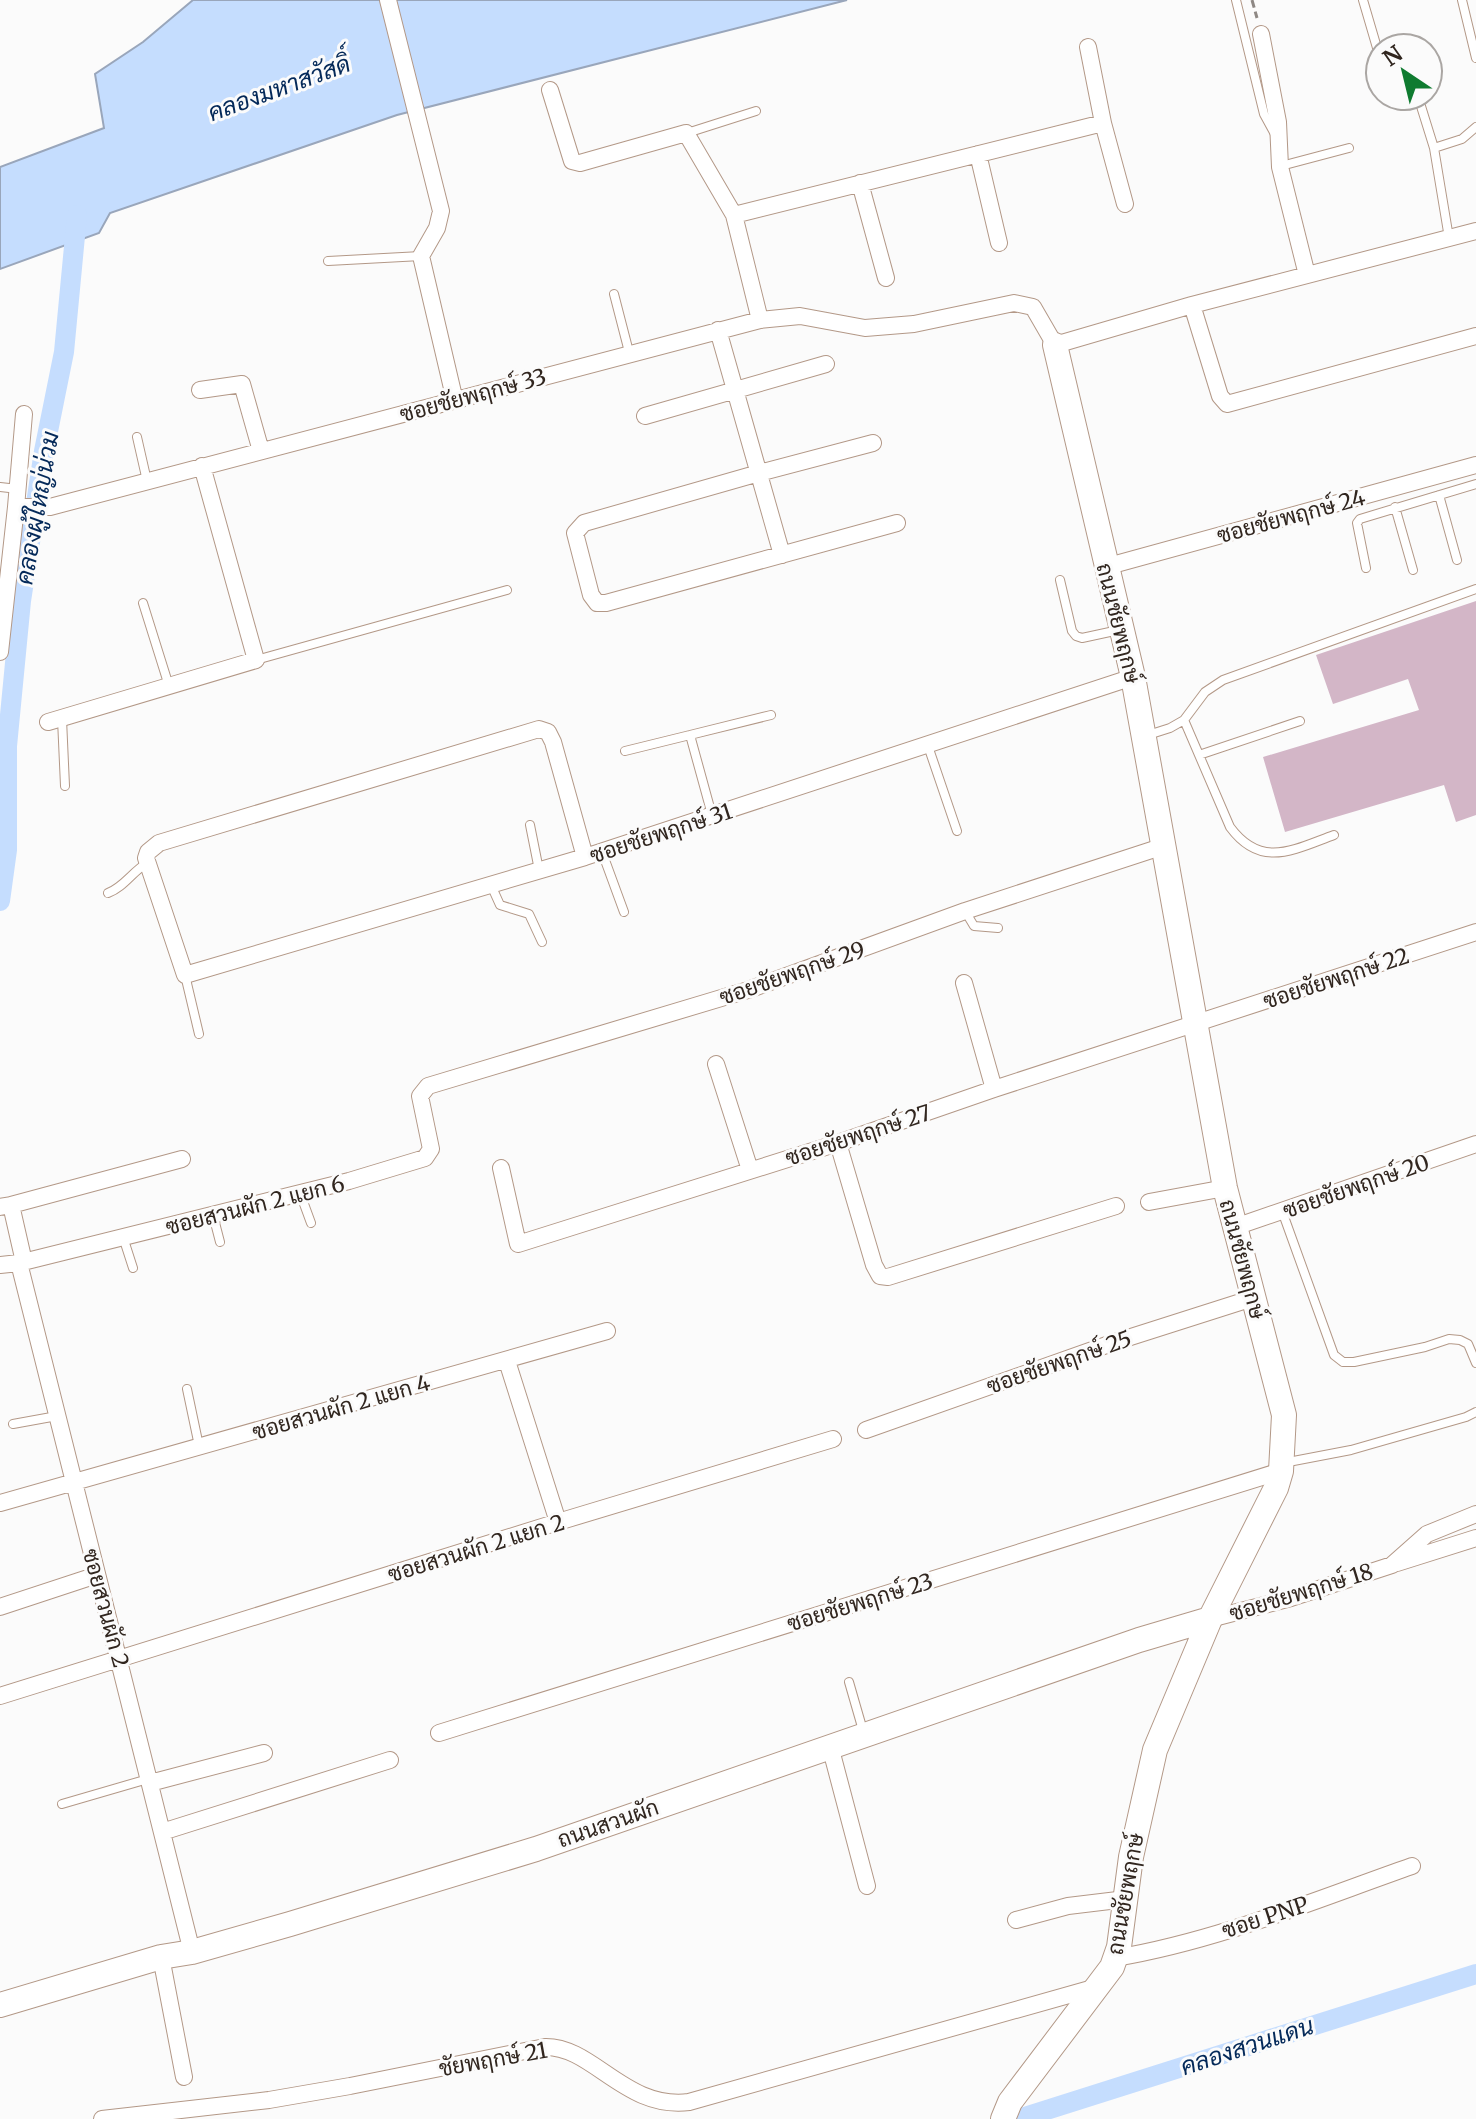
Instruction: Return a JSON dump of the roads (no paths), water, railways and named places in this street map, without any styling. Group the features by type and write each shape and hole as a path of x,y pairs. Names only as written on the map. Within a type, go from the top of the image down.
{"street":[{"path":"388,0 441,211 437,228 421,256 455,401"},
{"path":"1261,34 1278,122 1280,167 1307,275"},
{"path":"1088,47 1103,123 1125,204"},
{"path":"550,90 572,161 580,163 686,133 734,215 760,320"},
{"path":"734,215 1103,123"},
{"path":"978,154 999,243"},
{"path":"860,183 886,278"},
{"path":"1055,345 1192,305 1476,231"},
{"name":"ซอยชัยพฤกษ์ 33","path":"24,507 50,507 629,352 760,320 800,316 865,328 914,324 1014,303 1033,307 1055,345"},
{"path":"1192,305 1220,396 1227,404 1476,336"},
{"path":"718,330 782,555"},
{"name":"ถนนชัยพฤกษ์","path":"1007,2110 1098,1987 1115,1958 1142,1798 1155,1750 1210,1619 1276,1488 1282,1467 1284,1415 1225,1188 1133,677 1055,345"},
{"path":"645,416 826,364"},
{"path":"200,390 242,384 261,451"},
{"path":"0,652 24,507 19,489 24,414"},
{"path":"873,443 584,523 575,533 591,595 597,603 606,603 897,523"},
{"name":"ซอยชัยพฤกษ์ 24","path":"1105,567 1476,465"},
{"path":"55,720 256,660 202,466"},
{"name":"ซอยชัยพฤกษ์ 31","path":"185,975 602,852 1133,677"},
{"path":"185,975 147,863 148,852 159,843 539,729 548,732 553,742 585,857"},
{"name":"ซอยชัยพฤกษ์ 29","path":"420,1096 428,1086 748,990 965,911 1164,846"},
{"name":"ซอยชัยพฤกษ์ 22","path":"1197,1023 1476,932"},
{"path":"964,983 994,1089"},
{"name":"ซอยชัยพฤกษ์ 27","path":"501,1168 518,1244 838,1143 1197,1023"},
{"path":"716,1064 750,1170"},
{"name":"ซอยสวนผัก 2 แยก 6","path":"0,1265 21,1263 349,1181 429,1155 431,1149 420,1096"},
{"path":"838,1143 874,1265 880,1276 888,1277 1116,1206"},
{"name":"ซอยชัยพฤกษ์ 20","path":"1235,1227 1476,1144"},
{"path":"6,1206 182,1159"},
{"path":"1149,1202 1225,1188"},
{"name":"ซอยสวนผัก 2","path":"6,1206 192,1952"},
{"name":"ซอยชัยพฤกษ์ 25","path":"866,1430 1115,1342 1253,1298"},
{"name":"ซอยสวนผัก 2 แยก 4","path":"0,1503 607,1331"},
{"path":"507,1361 558,1522"},
{"name":"ซอยสวนผัก 2 แยก 2","path":"0,1696 833,1439"},
{"name":"ซอยชัยพฤกษ์ 23","path":"439,1733 1282,1467"},
{"name":"ซอยชัยพฤกษ์ 18","path":"1392,1565 1427,1534 1476,1514"},
{"name":"ซอยชัยพฤกษ์ 18","path":"1210,1619 1291,1598 1476,1538"},
{"path":"0,1607 97,1575"},
{"name":"ถนนสวนผัก","path":"0,2005 419,1886 536,1849 1112,1649 1210,1619"},
{"path":"830,1746 867,1886"},
{"path":"149,1781 264,1753"},
{"path":"162,1832 390,1760"},
{"name":"ซอย PNP","path":"1115,1958 1151,1952 1243,1925 1412,1866"},
{"path":"1016,1920 1068,1906 1126,1899"},
{"path":"161,1957 184,2077"},
{"name":"ชัยพฤกษ์ 21","path":"102,2119 269,2100 545,2047 561,2048 629,2090 665,2103 689,2102 1098,1987"}],"lane":[{"path":"1236,0 1264,114 1279,140"},
{"path":"1363,0 1372,32"},
{"path":"1462,0 1476,58"},
{"path":"686,133 756,111"},
{"path":"1423,112 1434,148 1449,239"},
{"path":"1434,148 1462,139 1476,127"},
{"path":"1280,167 1349,148"},
{"path":"328,261 421,256"},
{"path":"614,294 629,352"},
{"path":"137,437 147,481"},
{"path":"1366,568 1357,523 1365,516 1476,484"},
{"path":"0,487 19,489"},
{"path":"1439,495 1457,560"},
{"path":"1395,507 1413,570"},
{"path":"1060,580 1072,631 1076,636 1082,638 1120,630"},
{"path":"1143,736 1184,720 1205,692 1223,680 1476,589"},
{"path":"256,660 507,590"},
{"path":"143,603 169,686"},
{"path":"625,751 771,715"},
{"path":"55,720 65,786"},
{"path":"1184,720 1230,827 1238,837 1260,852 1274,855 1334,835"},
{"path":"1199,755 1300,721"},
{"path":"690,735 712,816"},
{"path":"928,746 957,831"},
{"path":"530,825 540,871"},
{"path":"602,852 624,912"},
{"path":"108,893 120,888 130,875 147,863"},
{"path":"491,885 500,905 529,914 542,942"},
{"path":"965,911 974,926 998,928"},
{"path":"185,975 199,1034"},
{"path":"300,1193 311,1223"},
{"path":"1282,1211 1334,1355 1343,1362 1354,1362 1449,1339 1468,1344 1476,1363"},
{"path":"213,1215 220,1242"},
{"path":"123,1237 133,1268"},
{"path":"187,1389 199,1447"},
{"path":"1282,1467 1364,1447 1476,1412"},
{"path":"13,1424 57,1416"},
{"path":"849,1682 864,1735"},
{"path":"62,1804 149,1781"}],"water":[{"name":"คลองมหาสวัสดิ์","path":"193,0 847,0 397,115 110,213 99,233 0,269 0,167 104,128 95,74 143,42"}],"waterway":[{"name":"คลองผู้ใหญ่น่วม","path":"0,901 7,850 7,746 21,601 44,451 64,352 77,215"},
{"name":"คลองสวนแดน","path":"1018,2119 1476,1974"}]}
